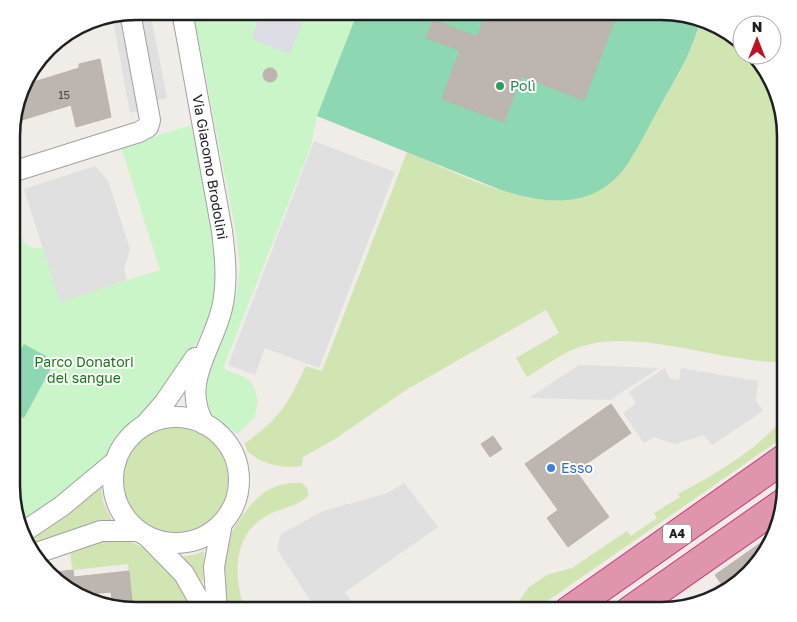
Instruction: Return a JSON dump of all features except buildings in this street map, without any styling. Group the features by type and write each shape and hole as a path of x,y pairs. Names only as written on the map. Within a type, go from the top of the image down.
{"highway":[{"name":"A4","path":"581,602 777,464"},
{"name":"A4","path":"641,602 775,509"}],"street":[{"path":"20,169 139,132 148,127 150,120 132,20"},
{"name":"Via Giacomo Brodolini","path":"184,20 224,244 225,292 218,322 195,378 196,405 204,424"},
{"name":"Via Giacomo Brodolini","path":"145,425 170,394 218,322"},
{"path":"41,552 101,531 143,534 168,542 189,542 212,531 222,523 235,502 238,489 237,466 229,447 222,438 204,424 190,419 174,418 159,420 145,425 129,438 116,461 113,476 116,500 127,520 143,534 184,574 200,602"},
{"path":"29,529 62,506 116,461"},
{"path":"216,602 214,567 222,523"}],"shaded area":[{"path":"152,20 167,98 147,102 148,109 130,113 113,22"},
{"path":"258,20 303,20 290,54 251,39"},
{"path":"314,141 395,172 319,368 265,348 255,375 228,365"},
{"path":"95,166 108,181 130,249 124,269 127,280 60,302 24,189"},
{"path":"579,365 659,368 610,400 529,398"},
{"path":"664,368 670,378 679,380 681,368 758,381 756,401 763,411 712,445 704,435 675,444 654,437 644,443 623,413 636,403 629,392"},
{"path":"404,483 438,527 345,592 352,602 311,602 277,549 281,534 323,511 388,493"},
{"path":"744,566 731,578 703,594"}],"green space":[{"path":"195,20 354,20 317,116 311,146 223,368 249,381 257,395 254,417 237,434 205,411 200,401 212,356 236,299 240,268 236,233"},
{"name":"Polì","path":"354,20 668,20 698,26 684,64 628,163 616,178 602,189 587,196 570,200 536,199 501,190 317,116"},
{"path":"698,26 719,36 732,45 732,65 752,65 761,78 773,106 777,129 777,362 734,358 653,343 601,342 570,351 527,377 516,358 559,333 546,310 406,390 335,439 303,457 302,466 287,467 272,464 253,456 247,451 245,443 257,435 275,418 294,390 306,366 322,371 407,152 512,194 540,199 567,200 592,194 614,179 631,158 681,70"},
{"name":"Parco Donatori del sangue","path":"191,125 211,218 214,244 214,291 210,312 199,339 184,362 145,411 119,439 109,456 27,523 20,493 20,236 29,246 43,248 60,301 160,270 121,147"},
{"path":"24,344 55,361 24,418 20,416 20,350"},
{"path":"777,425 777,442 546,602 518,602 529,587 547,575 572,568 627,531 631,536 657,518 654,513 680,497 678,494 722,469 765,437"},
{"path":"175,427 195,431 212,443 224,460 228,480 224,500 212,517 195,529 175,533 155,529 138,517 126,500 122,480 126,460 138,443 155,431"},
{"path":"101,482 103,502 112,521 38,546 31,535"},
{"path":"302,483 308,490 308,496 295,505 270,514 257,522 248,532 238,557 238,584 243,602 226,602 224,588 225,549 236,525 249,507 262,494 280,485"},
{"path":"120,538 134,543 157,557 173,576 190,602 132,602 128,564 73,570 71,554 74,549 85,543"},
{"path":"204,551 203,581 194,583 176,558"}],"place":[{"name":"Polì","path":"500,86"},
{"name":"Esso","path":"551,468"}]}
